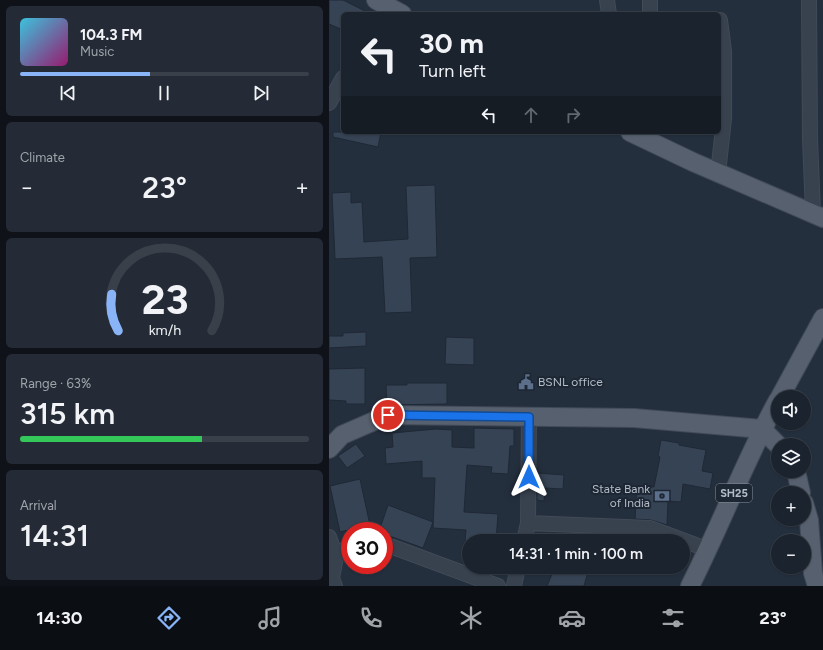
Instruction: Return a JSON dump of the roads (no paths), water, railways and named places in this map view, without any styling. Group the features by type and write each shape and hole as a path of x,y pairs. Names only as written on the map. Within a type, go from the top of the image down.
{"main road":[{"path":"381,5 398,12"},
{"path":"639,134 718,173 818,216"},
{"path":"784,390 823,318"},
{"name":"SH25","path":"691,586 709,550 762,429 771,413"},
{"path":"329,449 336,433 388,415 634,418 762,429 771,438"},
{"path":"809,526 813,573 817,586"}],"street":[{"path":"607,0 609,12"},
{"path":"650,0 650,12"},
{"path":"809,0 816,20 811,140 818,216"},
{"path":"718,173 724,119 724,51 721,28"},
{"path":"329,103 341,82"},
{"path":"525,534 528,522 529,417"},
{"path":"528,522 650,528 709,550"},
{"path":"329,537 336,557 332,581"},
{"path":"393,547 498,586"},
{"path":"336,557 341,553"},
{"path":"514,586 517,574"}],"place":[{"name":"BSNL office","path":"526,382"},
{"name":"State Bank of India","path":"662,496"}]}
